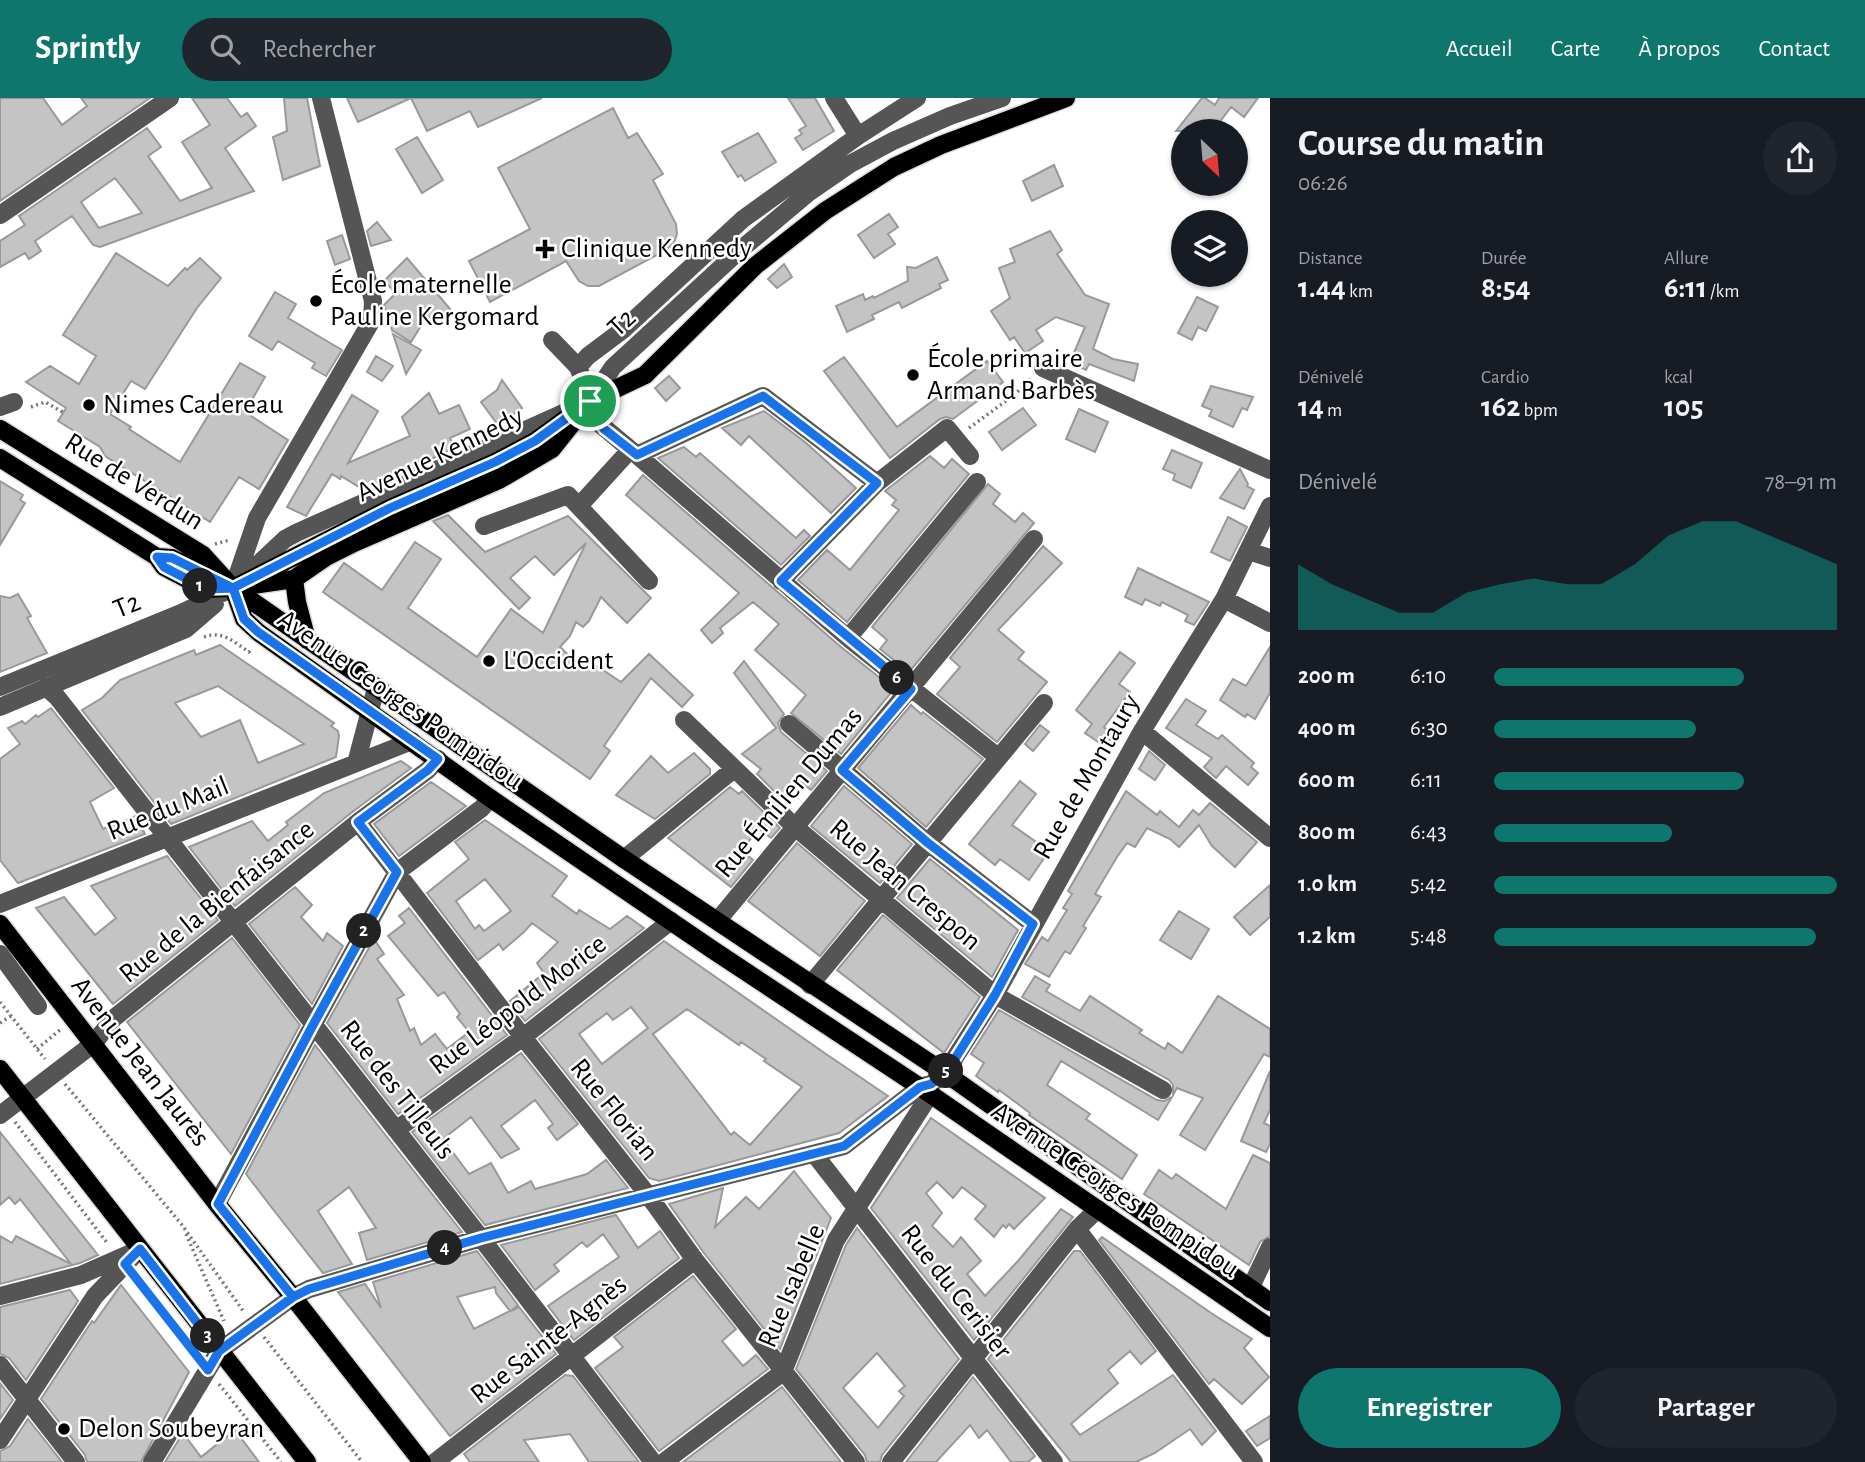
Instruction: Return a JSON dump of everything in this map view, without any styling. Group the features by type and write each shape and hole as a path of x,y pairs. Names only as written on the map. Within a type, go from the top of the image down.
{"main road":[{"name":"Avenue Kennedy","path":"233,588 390,508 495,462 535,441 590,401 645,375 755,266 825,211 894,167 941,145 1066,98"},
{"name":"Avenue Kennedy","path":"294,579 326,557 499,480 552,449 590,401"},
{"name":"Rue de Verdun","path":"0,429 202,555 233,588"},
{"name":"Rue de Verdun","path":"0,458 157,557 172,558 233,588"},
{"path":"233,588 294,579 307,640"},
{"name":"Avenue Georges Pompidou","path":"233,588 810,985 931,1085 1098,1209 1270,1328"},
{"name":"Avenue Georges Pompidou","path":"233,588 244,619 258,632 490,797 671,921 1270,1302"},
{"name":"Avenue Jean Jaurès","path":"2,934 93,1044 422,1462"},
{"path":"0,1069 307,1462"}],"street":[{"path":"0,215 170,98"},
{"path":"0,707 186,629 233,588 257,518 372,320 373,301 321,98"},
{"path":"834,98 858,136"},
{"path":"578,367 588,356 624,329 743,219 858,136 918,98"},
{"name":"T2","path":"590,401 613,367 739,251 808,193 850,164 893,141 950,116 1002,98"},
{"path":"552,340 578,367 604,429 848,638 998,757"},
{"path":"1043,368 1270,470"},
{"path":"579,506 634,452 763,396 877,483"},
{"path":"781,581 877,483 947,428 970,456"},
{"path":"848,638 977,482"},
{"path":"484,526 568,495 649,580"},
{"name":"Rue de Montaury","path":"931,1085 995,995 1142,731 1224,599 1270,506"},
{"name":"Rue Émilien Dumas","path":"718,920 1034,539"},
{"path":"1248,551 1270,558"},
{"name":"T2","path":"0,687 181,613 233,588"},
{"path":"1224,599 1270,623"},
{"name":"Rue des Tilleuls","path":"46,687 57,697 396,1129 653,1462"},
{"path":"356,763 376,688"},
{"path":"810,985 1044,703"},
{"name":"Rue Jean Crespon","path":"684,720 795,827 995,995 1163,1090"},
{"path":"789,724 928,843 1033,924"},
{"path":"1142,731 1270,838"},
{"name":"Rue du Mail","path":"0,904 412,741"},
{"name":"Rue de la Bienfaisance","path":"3,1113 93,1044 114,1018 358,822 428,770 438,759"},
{"path":"624,859 734,769"},
{"path":"218,1204 397,872 482,808 490,797"},
{"name":"Rue Florian","path":"358,822 648,1195 695,1261 856,1462"},
{"name":"Rue Léopold Morice","path":"396,1129 523,1037 671,921"},
{"path":"0,954 38,1006"},
{"path":"152,1462 219,1351 293,1297 309,1289 481,1238 844,1146 931,1085"},
{"name":"Rue Isabelle","path":"664,1462 783,1372 836,1240 931,1085"},
{"name":"Rue du Cerisier","path":"815,1155 1054,1462"},
{"path":"891,1462 1077,1229 1098,1209"},
{"path":"1077,1229 1254,1462"},
{"path":"1250,1289 1270,1247"},
{"path":"0,1296 122,1261 140,1249"},
{"path":"0,1440 95,1296 122,1261"},
{"name":"Rue Sainte-Agnès","path":"435,1462 695,1261"},
{"path":"80,1275 95,1296"},
{"path":"0,1365 76,1462"}],"path":[{"path":"956,438 1014,395 1043,368"},
{"path":"15,406 45,402 64,412"},
{"path":"210,548 217,543 229,542 236,531"},
{"path":"203,638 212,634 226,636 249,652 252,648"},
{"path":"0,1002 182,1225 254,1325 362,1462"},
{"path":"0,1023 11,1016"},
{"path":"37,1048 66,1025"},
{"path":"3,1113 281,1462"},
{"path":"182,1225 224,1321"}],"building":[{"path":"0,98 43,98 62,125 87,106 81,98 150,98 0,201"},
{"path":"192,98 227,98 241,117 247,113 256,126 225,148 254,191 100,247 93,245 72,216 35,241 41,251 29,259 25,253 0,267 0,241 25,225 19,216 147,128 161,147 148,156 180,201 212,188 182,142 210,125","holes":["115,178 142,213 99,228 81,202"]},
{"path":"284,98 307,98 320,166 283,180 273,137 287,131"},
{"path":"347,98 411,98 358,122"},
{"path":"411,98 542,98 478,127 470,111 427,131"},
{"path":"788,98 815,98 834,131 803,150 795,138 802,134 799,130 806,126"},
{"path":"1202,98 1215,105 1219,98 1258,98 1244,117 1231,107 1222,119 1185,119"},
{"path":"613,108 628,138 637,133 663,174 653,180 676,224 674,243 599,286 588,286 579,281 566,261 490,302 469,261 530,229 498,168"},
{"path":"758,133 776,162 745,181 741,175 738,177 722,152"},
{"path":"417,137 443,180 422,193 396,149"},
{"path":"1054,165 1063,186 1032,201 1023,181"},
{"path":"889,214 898,227 888,234 895,244 874,258 858,235"},
{"path":"377,222 391,240 371,246 367,231"},
{"path":"1050,231 1062,250 1057,254 1085,295 1109,304 1093,349 1113,359 1138,364 1134,381 1089,364 1086,370 1070,362 1085,327 1056,317 1036,330 1043,341 1025,353 1014,337 1010,340 991,311 1010,298 999,268 1015,262 1010,249"},
{"path":"342,235 350,259 335,265 327,241"},
{"path":"116,253 168,286 185,268 187,270 200,258 221,278 197,308 145,389 131,381 110,414 180,462 240,363 265,377 245,412 288,440 259,489 239,477 210,522 105,456 100,447 58,421 66,408 26,382 50,366 79,384 96,356 63,335"},
{"path":"937,257 948,280 939,284 941,288 902,308 899,302 872,315 874,319 847,332 836,306 863,294 865,300 873,296 874,298 908,281 907,267 916,268"},
{"path":"407,258 450,309 424,321 411,342 392,330 384,305 396,293 384,281"},
{"path":"784,264 792,277 777,288 768,279"},
{"path":"275,292 296,304 288,318 342,350 326,376 312,368 315,363 278,341 272,350 249,336"},
{"path":"1197,297 1218,307 1206,331 1198,327 1192,340 1178,333"},
{"path":"393,334 421,350 406,374"},
{"path":"376,356 393,366 382,381 367,372"},
{"path":"844,357 897,427 987,361 1003,382 953,419 940,419 890,458 824,371"},
{"path":"669,376 680,388 666,401 655,388"},
{"path":"502,380 522,408 498,425 481,402 497,390"},
{"path":"1211,386 1253,397 1247,410 1242,408 1233,427 1209,416 1212,410 1202,406"},
{"path":"429,393 439,414 459,405 470,429 450,438 455,448 364,490 341,476 340,479 332,474 306,516 287,507 352,395 378,411 348,463 410,436 402,417"},
{"path":"1023,408 1036,425 1002,450 989,432"},
{"path":"1079,409 1108,422 1095,452 1066,439"},
{"path":"764,411 805,442 856,488 831,513 749,436 741,445 722,428"},
{"path":"684,447 696,457 700,453 796,538 804,530 810,536 781,565 658,458"},
{"path":"1172,450 1202,463 1191,488 1173,480 1175,474 1163,469"},
{"path":"930,456 944,468 952,459 969,474 847,622 798,580 827,550 850,570 899,510 892,505 896,500 885,491"},
{"path":"1240,469 1247,486 1254,490 1244,509 1220,498"},
{"path":"643,475 841,647 894,689 841,754 791,713 806,695 755,650 779,624 753,602 720,628 723,633 712,643 701,630 739,593 626,495"},
{"path":"0,481 23,495 20,500 25,503 0,545"},
{"path":"988,484 1000,494 993,504 1015,522 1023,513 1034,523 909,672 880,649 887,640 872,627"},
{"name":"L'Occident","path":"448,515 485,552 568,516 651,598 627,623 601,597 589,621 583,627 576,622 570,636 560,647 581,667 588,660 621,682 649,654 693,695 682,707 651,678 604,746 610,751 590,779 323,592 344,563 382,590 415,542 441,559 408,608 477,657 511,609 543,633 586,543 554,575 535,556 510,578 530,598 519,609 433,521"},
{"path":"1228,517 1247,527 1230,561 1211,552"},
{"path":"1043,546 1062,563 998,630 1024,652 1018,659 1047,682 997,742 937,694 960,667 950,658"},
{"path":"1138,568 1209,602 1194,625 1185,621 1188,615 1162,602 1160,606 1145,599 1142,605 1125,597"},
{"path":"18,594 31,616 27,618 47,653 0,672 0,596 10,598"},
{"path":"220,645 334,723 331,726 338,731 339,736 336,757 171,824 82,710 102,698 120,680 194,650 196,655","holes":["218,686 304,744 258,763 240,720 201,737 175,703"]},
{"path":"1270,647 1270,693 1255,719 1247,714 1245,717 1220,700 1233,679 1246,686"},
{"path":"1120,652 1135,663 1119,684 1130,692 1104,727 1114,736 1104,746 1085,733 1092,724 1076,710"},
{"path":"744,661 784,714 778,723 781,732 827,771 811,790 802,783 786,803 757,774 761,769 742,754 776,728 734,673"},
{"path":"1186,699 1206,711 1196,725 1218,739 1222,735 1254,763 1251,767 1258,773 1248,785 1226,766 1216,778 1204,767 1212,758 1166,728"},
{"path":"911,705 983,759 926,827 858,768"},
{"path":"51,708 114,788 90,802 103,829 136,816 145,834 18,883 0,860 0,759 20,744 8,728 22,721 25,724"},
{"path":"1040,725 1049,732 1033,751 1025,744"},
{"path":"1149,751 1165,765 1155,780 1139,769"},
{"path":"694,753 710,769 710,774 655,819 616,795 651,756 668,773"},
{"path":"401,761 411,768 235,906 189,847 252,821 268,841 288,825 286,822 324,793"},
{"path":"1020,781 1036,794 1012,825 1049,851 1029,880 1000,859 995,865 969,844"},
{"path":"431,782 466,806 399,856 374,824"},
{"path":"844,786 912,844 880,883 811,826"},
{"path":"730,787 739,794 742,791 780,828 771,838 759,829 741,850 753,860 731,887 668,838"},
{"path":"1126,791 1157,815 1160,811 1179,827 1193,810 1199,815 1210,803 1257,842 1235,867 1212,846 1199,825 1179,847 1170,839 1147,828 1135,847 1127,843 1117,857 1095,894 1101,897 1083,926 1086,928 1070,954 1065,951 1049,977 1025,964 1042,937 1048,941 1067,910 1063,908 1072,894 1068,891"},
{"path":"485,820 567,876 552,896 577,914 579,910 610,929 627,916 644,928 525,1021 510,1001 544,973 537,963 558,942 532,923 503,950 499,944 478,960 427,893 469,859 455,842","holes":["485,879 511,911 484,931 479,925 475,929 456,901"]},
{"path":"797,843 865,901 820,956 748,901"},
{"path":"167,856 218,920 113,1004 36,908 64,897 95,935 116,918 91,886"},
{"path":"930,859 1018,930 992,977 897,898"},
{"path":"1270,885 1270,917 1250,935 1234,917"},
{"path":"295,887 312,905 301,917 323,941 327,933 343,946 312,1004 249,924"},
{"path":"409,908 507,1035 398,1114 327,1023 374,939 384,954 377,959 404,995 397,999 410,1031 414,1028 421,1045 435,1034 447,1049 469,1032 457,1017 460,1014 444,992 438,996 388,936 405,923 399,916"},
{"path":"1179,911 1209,929 1191,959 1160,940"},
{"path":"883,915 980,997 944,1053 837,970"},
{"path":"232,938 300,1025 231,1154 127,1022"},
{"path":"664,941 888,1096 839,1133 659,1181 649,1178 539,1039","holes":["631,1007 648,1028 602,1064 579,1034 607,1013 613,1020","687,1009 739,1045 741,1042 802,1087 750,1145 734,1132 731,1135 653,1034"]},
{"path":"1035,976 1050,985 1046,991 1080,1011 1090,996 1142,1030 1139,1033 1165,1049 1168,1043 1182,1053 1218,996 1270,1029 1270,1057 1264,1054 1205,1150 1180,1135 1203,1098 1177,1088 1173,1095 1173,1085 1169,1080 1022,997"},
{"path":"999,1010 1157,1100 1164,1101 1172,1097 1158,1120 1061,1061 1047,1085 1090,1114 1086,1119 1137,1155 1122,1179 976,1076 984,1063 971,1054"},
{"path":"315,1045 462,1232 367,1260 359,1233 376,1228 349,1187 318,1211 352,1264 323,1273 246,1174"},
{"path":"521,1053 578,1124 557,1140 548,1128 553,1124 535,1100 501,1126 519,1149 501,1158 471,1117 443,1139 469,1174 491,1163 508,1193 531,1181 535,1189 587,1174 606,1160 628,1188 485,1225 412,1132"},
{"path":"1270,1071 1270,1110 1264,1123 1270,1126 1270,1144 1266,1152 1241,1141"},
{"path":"931,1118 1045,1198 1014,1229 1009,1224 1006,1228 1003,1225 994,1237 975,1219 986,1206 962,1187 953,1198 937,1182 926,1193 942,1213 932,1226 953,1247 961,1237 981,1261 967,1274 985,1296 1061,1209 1073,1217 974,1340 871,1208"},
{"path":"0,1132 98,1255 80,1263 0,1284 0,1236 12,1243 16,1236 71,1264 20,1199 15,1204 9,1197 0,1205"},
{"path":"1253,1155 1270,1163 1270,1236 1260,1242 1249,1265 1144,1194 1159,1170 1172,1179 1176,1174 1226,1209"},
{"path":"794,1171 831,1218 780,1349 669,1204 723,1188 715,1227 746,1197 759,1209"},
{"path":"616,1215 638,1248 660,1231 679,1258 574,1340 548,1306 619,1257 603,1234 587,1247 582,1242 554,1265 559,1271 535,1290 501,1245"},
{"path":"857,1228 959,1359 882,1455 880,1462 867,1462 865,1455 796,1369 846,1245","holes":["877,1353 905,1386 899,1391 904,1396 878,1428 843,1388"]},
{"path":"1102,1237 1252,1339 1244,1348 1269,1377 1242,1404 1214,1379 1209,1384 1099,1240"},
{"path":"477,1251 518,1305 511,1311 519,1307 556,1354 450,1436 338,1292 365,1284 381,1308 373,1282","holes":["495,1287 496,1293 510,1311 474,1329 457,1297"]},
{"path":"1074,1251 1080,1251 1156,1351 1141,1364 1130,1351 1108,1370 1118,1383 1071,1424 1080,1435 1173,1375 1216,1431 1202,1445 1190,1429 1155,1453 1136,1462 1071,1462 988,1359"},
{"path":"693,1276 736,1329 722,1341 743,1366 756,1355 768,1369 659,1451 595,1368 623,1347 614,1337"},
{"path":"121,1285 189,1372 141,1462 87,1462 85,1455 41,1399 92,1321 94,1323"},
{"path":"70,1290 78,1301 26,1380 9,1358 0,1354 0,1307"},
{"path":"565,1375 573,1376 639,1462 589,1462 570,1434 524,1440 539,1462 470,1462 464,1454"},
{"path":"973,1377 1035,1456 1028,1462 1011,1462 987,1430 979,1438 970,1425 936,1462 906,1462"},
{"path":"0,1383 13,1400 0,1419"},
{"path":"782,1387 841,1462 683,1462"},
{"path":"1270,1416 1270,1438 1257,1446 1246,1431"},
{"path":"28,1419 62,1462 0,1462 0,1451 10,1446"},
{"path":"235,1430 259,1462 165,1462 183,1433 201,1457"}],"place":[{"name":"Clinique Kennedy","path":"545,249"},
{"name":"École maternelle Pauline Kergomard","path":"316,301"},
{"name":"École primaire Armand Barbès","path":"913,375"},
{"name":"Nimes Cadereau","path":"89,405"},
{"name":"L'Occident","path":"489,661"},
{"name":"Delon Soubeyran","path":"64,1429"}],"route":[{"path":"590,401 535,441 495,462 390,508 233,588 172,558 157,557 164,567 206,589 233,588 244,619 258,632 438,759 428,770 358,822 397,872 218,1204 293,1297 219,1351 140,1249 125,1264 208,1370 219,1351 254,1325 293,1297 309,1289 481,1238 844,1146 920,1087 931,1084 945,1073 995,995 1033,924 928,843 842,770 911,689 781,581 877,483 763,396 637,455 604,429 590,401"}]}
